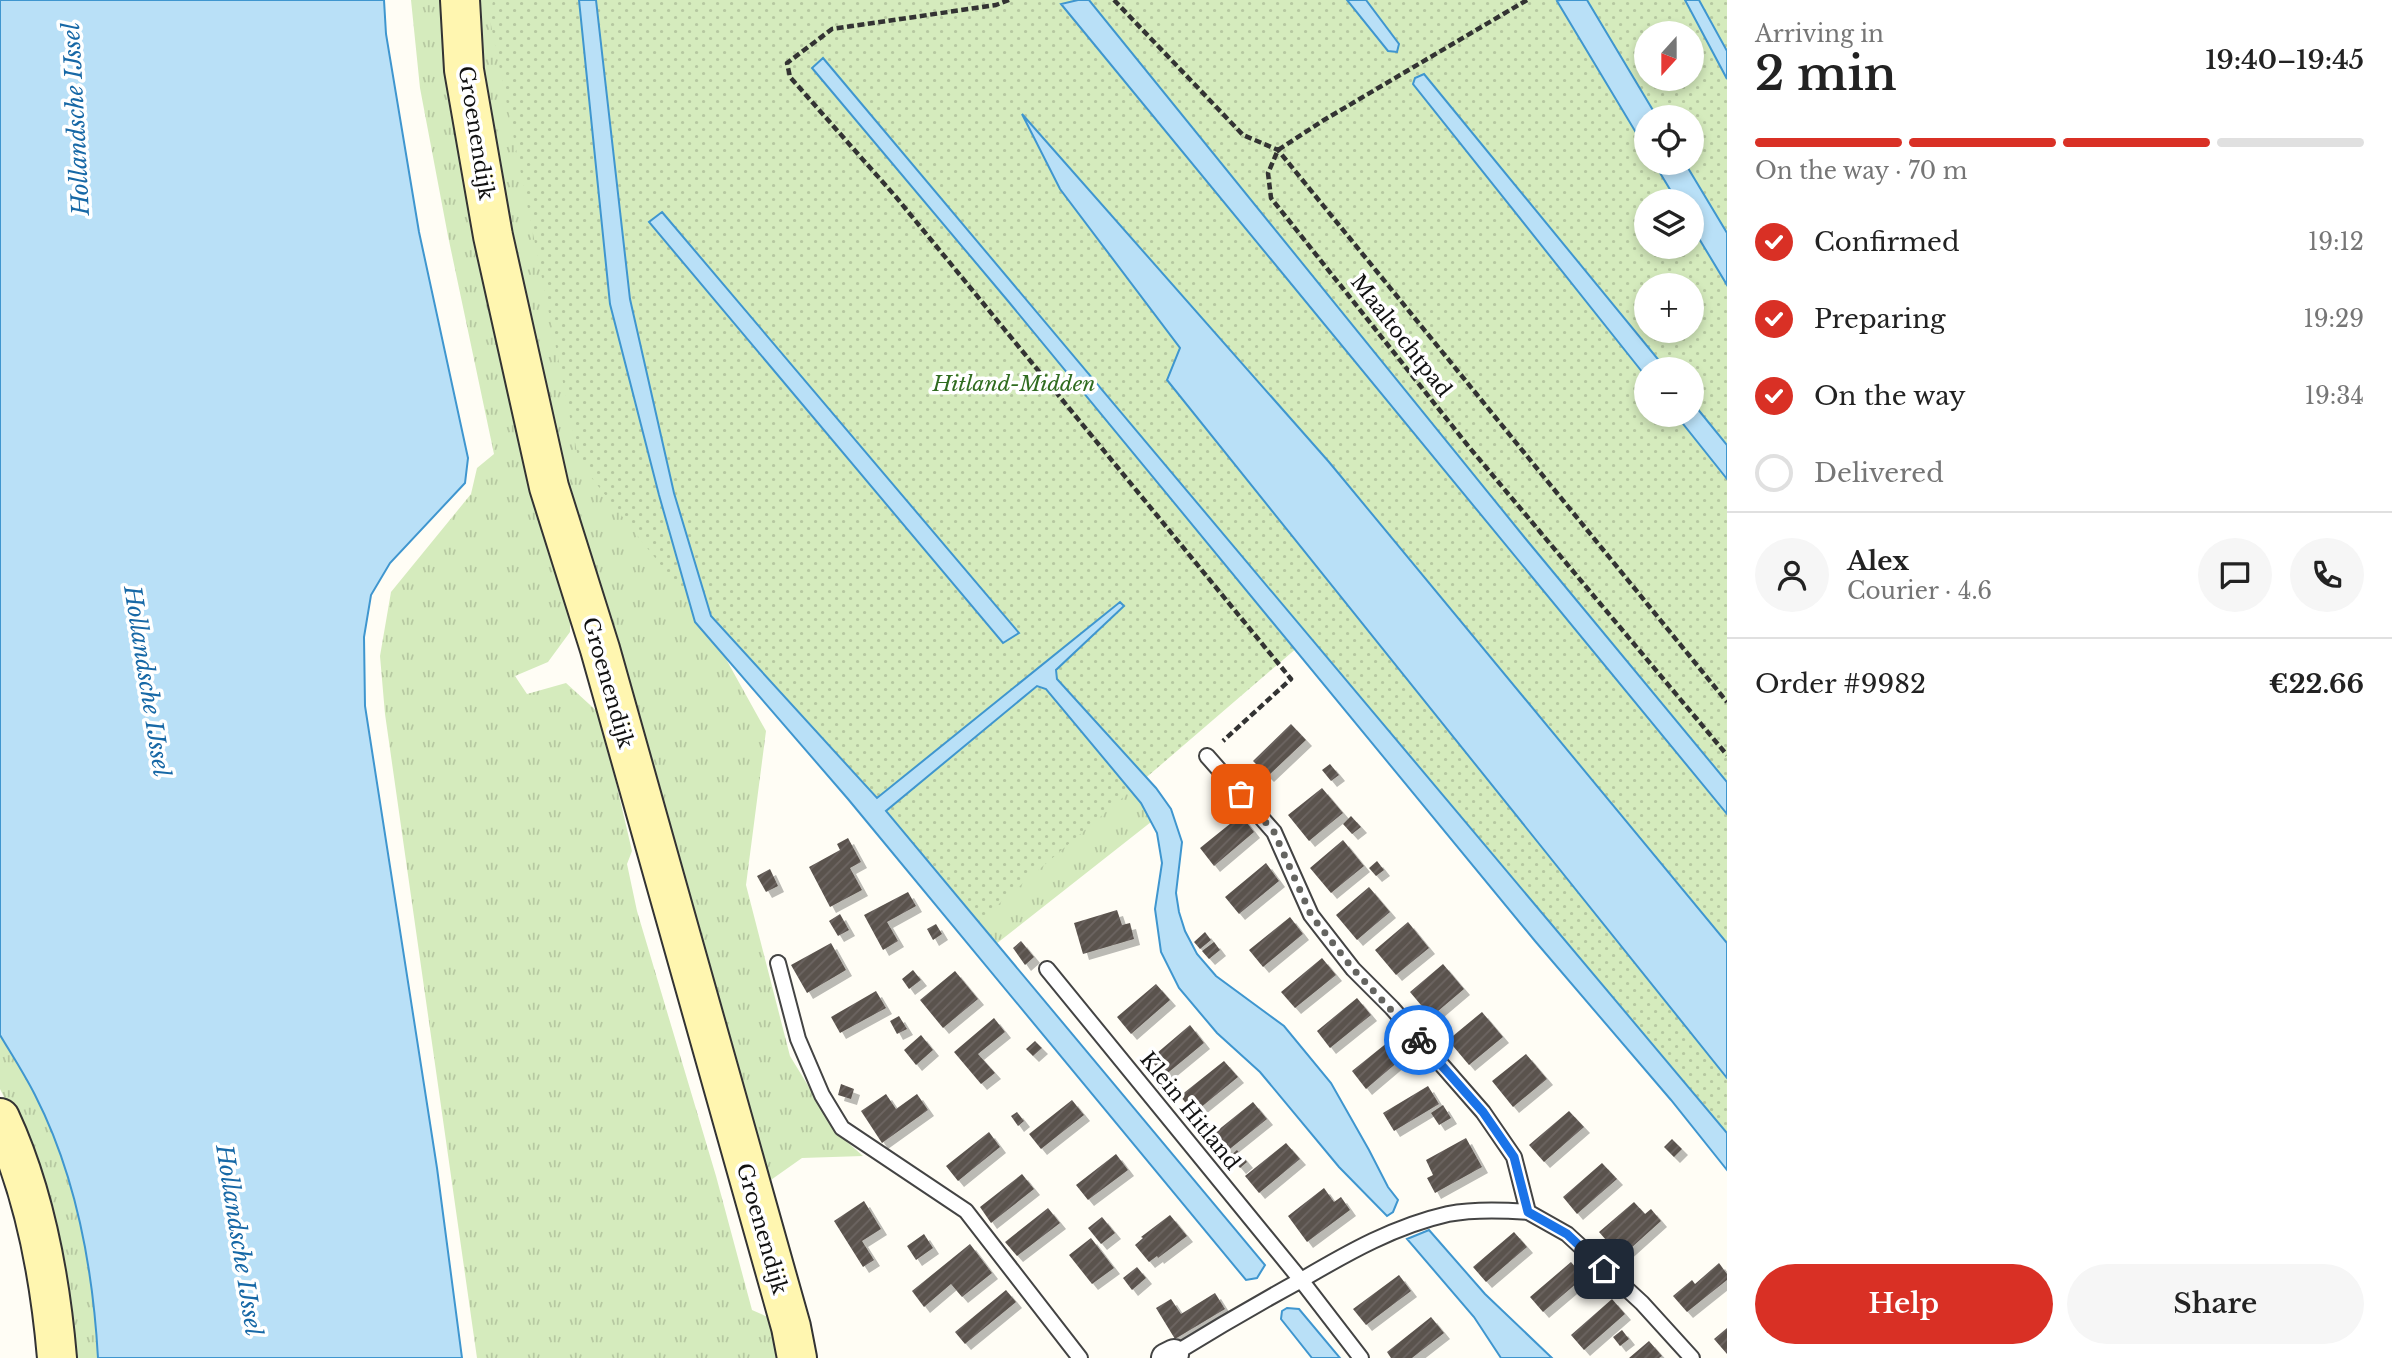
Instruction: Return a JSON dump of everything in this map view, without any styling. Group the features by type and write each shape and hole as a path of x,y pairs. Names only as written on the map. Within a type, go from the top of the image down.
{"street":[{"name":"Groenendijk","path":"460,0 464,70 493,236 549,487 600,649 791,1327 797,1358"},
{"path":"0,1118 21,1172 40,1242 57,1358"}],"lane":[{"path":"1208,756 1274,832 1311,915 1353,969 1392,1008 1483,1112 1514,1157 1528,1212"},
{"path":"778,963 798,1039 822,1095 842,1128 966,1211 1080,1358"},
{"name":"Klein Hitland","path":"1047,969 1301,1280 1361,1358"},
{"path":"1172,1357 1364,1244 1411,1225 1450,1214 1496,1210 1528,1212 1567,1234 1642,1303 1692,1358"}],"path":[{"path":"1009,0 996,5 832,29 787,63 790,77 896,197 1291,679 1208,756"},
{"path":"1114,0 1243,135 1278,150 1727,702"},
{"path":"1278,150 1527,0"},
{"name":"Maaltochtpad","path":"1278,150 1268,173 1271,198 1469,447 1727,755"}],"green space":[{"path":"411,0 448,0 570,602 570,632 548,662 515,676 527,694 566,683 600,714 632,851 627,864 637,911 716,1176 752,1310 777,1321 783,1358 477,1358 385,714 380,656 391,592 471,494 477,468 494,454 420,88"},
{"path":"474,0 579,0 695,622 728,660 726,659 766,731 746,885 790,1056 837,1133 863,1156 802,1158 768,1182 714,1012 507,267"},
{"name":"Hitland-Midden","path":"493,0 1727,0 1727,1151 1305,641 971,928 702,617 579,462 490,20"},
{"path":"1046,689 1141,803 1151,822 996,944 886,811"},
{"path":"0,1035 31,1087 49,1126 72,1190 87,1257 98,1358 71,1358 20,1129 0,1089"}],"water":[{"name":"Hollandsche IJssel","path":"0,0 384,0 386,34 419,232 468,458 465,483 390,563 371,595 364,637 365,706 437,1168 462,1358 98,1358 87,1257 72,1190 49,1126 31,1088 0,1035"},
{"path":"579,0 596,0 630,299 674,493 711,616 877,798 1120,602 1124,606 1056,670 1057,679 1156,788 1171,809 1182,842 1176,893 1179,912 1197,954 1216,976 1284,1026 1331,1083 1388,1187 1398,1200 1393,1212 1387,1216 1339,1167 1260,1072 1217,1033 1179,988 1161,952 1155,909 1162,863 1157,833 1141,803 1046,689 1037,686 886,811 1265,1265 1257,1278 1246,1280 848,799 695,622 610,304"},
{"path":"1089,0 1525,538 1727,782 1727,814 1061,4"},
{"path":"1347,0 1366,0 1399,44 1397,52 1388,51"},
{"path":"1587,0 1634,79 1634,91 1641,91 1650,105 1634,105 1634,129 1557,1"},
{"path":"1685,0 1699,0 1727,51 1727,79 1704,36 1704,21 1696,21"},
{"path":"823,58 1727,1133 1727,1170 812,68"},
{"path":"1424,74 1634,330 1634,343 1645,343 1656,357 1634,357 1634,362 1413,84 1415,78"},
{"path":"1022,114 1329,462 1727,943 1727,1078 1167,380 1180,348 1060,189"},
{"path":"1661,175 1692,175 1701,189 1670,189"},
{"path":"1704,195 1727,233 1727,285 1704,247"},
{"path":"662,212 1019,633 1003,643 649,222"},
{"path":"1704,417 1727,445 1727,479 1686,427 1704,427"},
{"path":"1429,1230 1485,1294 1552,1358 1501,1358 1474,1317 1407,1239"},
{"path":"1287,1308 1299,1309 1340,1358 1312,1358 1281,1319 1282,1311"}],"building":[{"path":"1291,724 1306,740 1268,776 1253,761"},
{"path":"1330,764 1339,775 1331,781 1322,770"},
{"path":"1322,788 1343,813 1309,841 1288,815"},
{"path":"1241,815 1254,832 1214,866 1200,848"},
{"path":"1351,816 1361,827 1352,834 1343,824"},
{"path":"848,838 861,862 850,868 862,890 830,907 809,867 840,850 837,844"},
{"path":"1343,840 1364,866 1331,893 1310,868"},
{"path":"1377,861 1384,870 1376,876 1369,868"},
{"path":"1266,863 1279,881 1239,914 1225,897"},
{"path":"770,869 778,886 766,892 757,876"},
{"path":"1369,887 1390,912 1357,940 1336,915"},
{"path":"908,892 916,906 887,922 898,941 883,950 864,915"},
{"path":"1117,910 1122,925 1130,923 1134,939 1083,954 1074,923"},
{"path":"840,914 849,930 838,936 829,921"},
{"path":"1290,917 1303,934 1263,967 1249,950"},
{"path":"1408,922 1429,948 1396,975 1375,950"},
{"path":"936,924 942,934 933,940 927,929"},
{"path":"1205,932 1211,940 1200,949 1194,942"},
{"path":"1021,941 1034,957 1025,965 1013,948"},
{"path":"1214,942 1220,950 1209,959 1202,951"},
{"path":"831,943 846,970 807,993 791,965"},
{"path":"1322,958 1336,975 1295,1008 1281,992"},
{"path":"1443,964 1464,989 1431,1017 1410,992"},
{"path":"913,970 921,980 909,989 902,979"},
{"path":"955,971 978,999 943,1028 920,1000"},
{"path":"1156,984 1170,1000 1131,1034 1117,1017"},
{"path":"876,991 886,1008 840,1033 831,1017"},
{"path":"1357,998 1371,1015 1330,1048 1317,1031"},
{"path":"1482,1012 1503,1037 1469,1065 1448,1040"},
{"path":"899,1016 907,1029 897,1034 890,1021"},
{"path":"994,1018 1005,1032 978,1054 995,1073 981,1084 954,1052"},
{"path":"1190,1025 1204,1043 1164,1076 1150,1059"},
{"path":"921,1035 933,1050 916,1065 904,1050"},
{"path":"1393,1038 1406,1055 1366,1089 1352,1071"},
{"path":"1035,1041 1042,1048 1033,1056 1026,1049"},
{"path":"1526,1054 1547,1079 1513,1107 1492,1081"},
{"path":"1224,1061 1238,1077 1194,1113 1180,1096"},
{"path":"1166,1082 1174,1092 1167,1098 1158,1088"},
{"path":"841,1084 854,1089 851,1099 838,1095"},
{"path":"1428,1086 1439,1104 1394,1131 1383,1113"},
{"path":"886,1094 896,1109 917,1094 928,1110 882,1143 861,1111"},
{"path":"1072,1100 1084,1115 1041,1149 1029,1134"},
{"path":"1253,1102 1267,1119 1226,1152 1212,1135"},
{"path":"1443,1105 1451,1118 1439,1125 1431,1113"},
{"path":"1569,1111 1584,1127 1544,1162 1529,1145"},
{"path":"1017,1112 1024,1121 1018,1126 1011,1116"},
{"path":"989,1132 1000,1147 958,1181 946,1166"},
{"path":"1466,1138 1482,1167 1435,1193 1427,1178 1433,1175 1426,1160"},
{"path":"1672,1139 1682,1149 1674,1157 1664,1147"},
{"path":"1286,1143 1300,1159 1259,1193 1245,1176"},
{"path":"1237,1150 1247,1162 1240,1168 1230,1156"},
{"path":"1116,1154 1128,1170 1088,1200 1076,1185"},
{"path":"1602,1163 1617,1179 1577,1214 1563,1197"},
{"path":"1022,1174 1034,1189 991,1223 980,1207"},
{"path":"1324,1188 1334,1202 1341,1197 1350,1210 1307,1242 1288,1216"},
{"path":"864,1201 881,1229 862,1241 874,1260 863,1267 834,1221"},
{"path":"1634,1202 1645,1214 1651,1209 1661,1221 1621,1257 1599,1232"},
{"path":"1048,1208 1060,1223 1017,1256 1005,1242"},
{"path":"1170,1215 1187,1236 1149,1262 1135,1245 1143,1238 1141,1237"},
{"path":"1102,1217 1115,1233 1101,1244 1088,1228"},
{"path":"1514,1232 1527,1247 1486,1282 1473,1267"},
{"path":"924,1234 933,1248 916,1260 907,1246"},
{"path":"1091,1238 1114,1268 1092,1284 1069,1255"},
{"path":"970,1244 992,1273 962,1297 951,1284 924,1307 912,1291"},
{"path":"1571,1262 1584,1277 1543,1312 1530,1297"},
{"path":"1719,1263 1727,1274 1727,1280 1687,1312 1673,1296 1692,1280 1695,1284"},
{"path":"1137,1267 1146,1278 1132,1290 1123,1278"},
{"path":"1399,1275 1411,1291 1366,1325 1353,1309"},
{"path":"1006,1290 1016,1302 965,1344 955,1332"},
{"path":"1215,1293 1225,1309 1175,1339 1156,1308 1171,1299 1181,1314"},
{"path":"1612,1299 1625,1314 1584,1350 1571,1335"},
{"path":"1431,1317 1444,1333 1412,1358 1391,1358 1387,1352"},
{"path":"1727,1328 1727,1354 1714,1339"},
{"path":"1622,1330 1629,1339 1620,1346 1613,1337"},
{"path":"1649,1341 1662,1356 1629,1358"}],"way so far":[{"path":"1241,794 1274,832 1311,915 1353,969 1419,1040"}],"route":[{"path":"1419,1040 1483,1112 1514,1157 1528,1212 1567,1234 1604,1269"}]}
